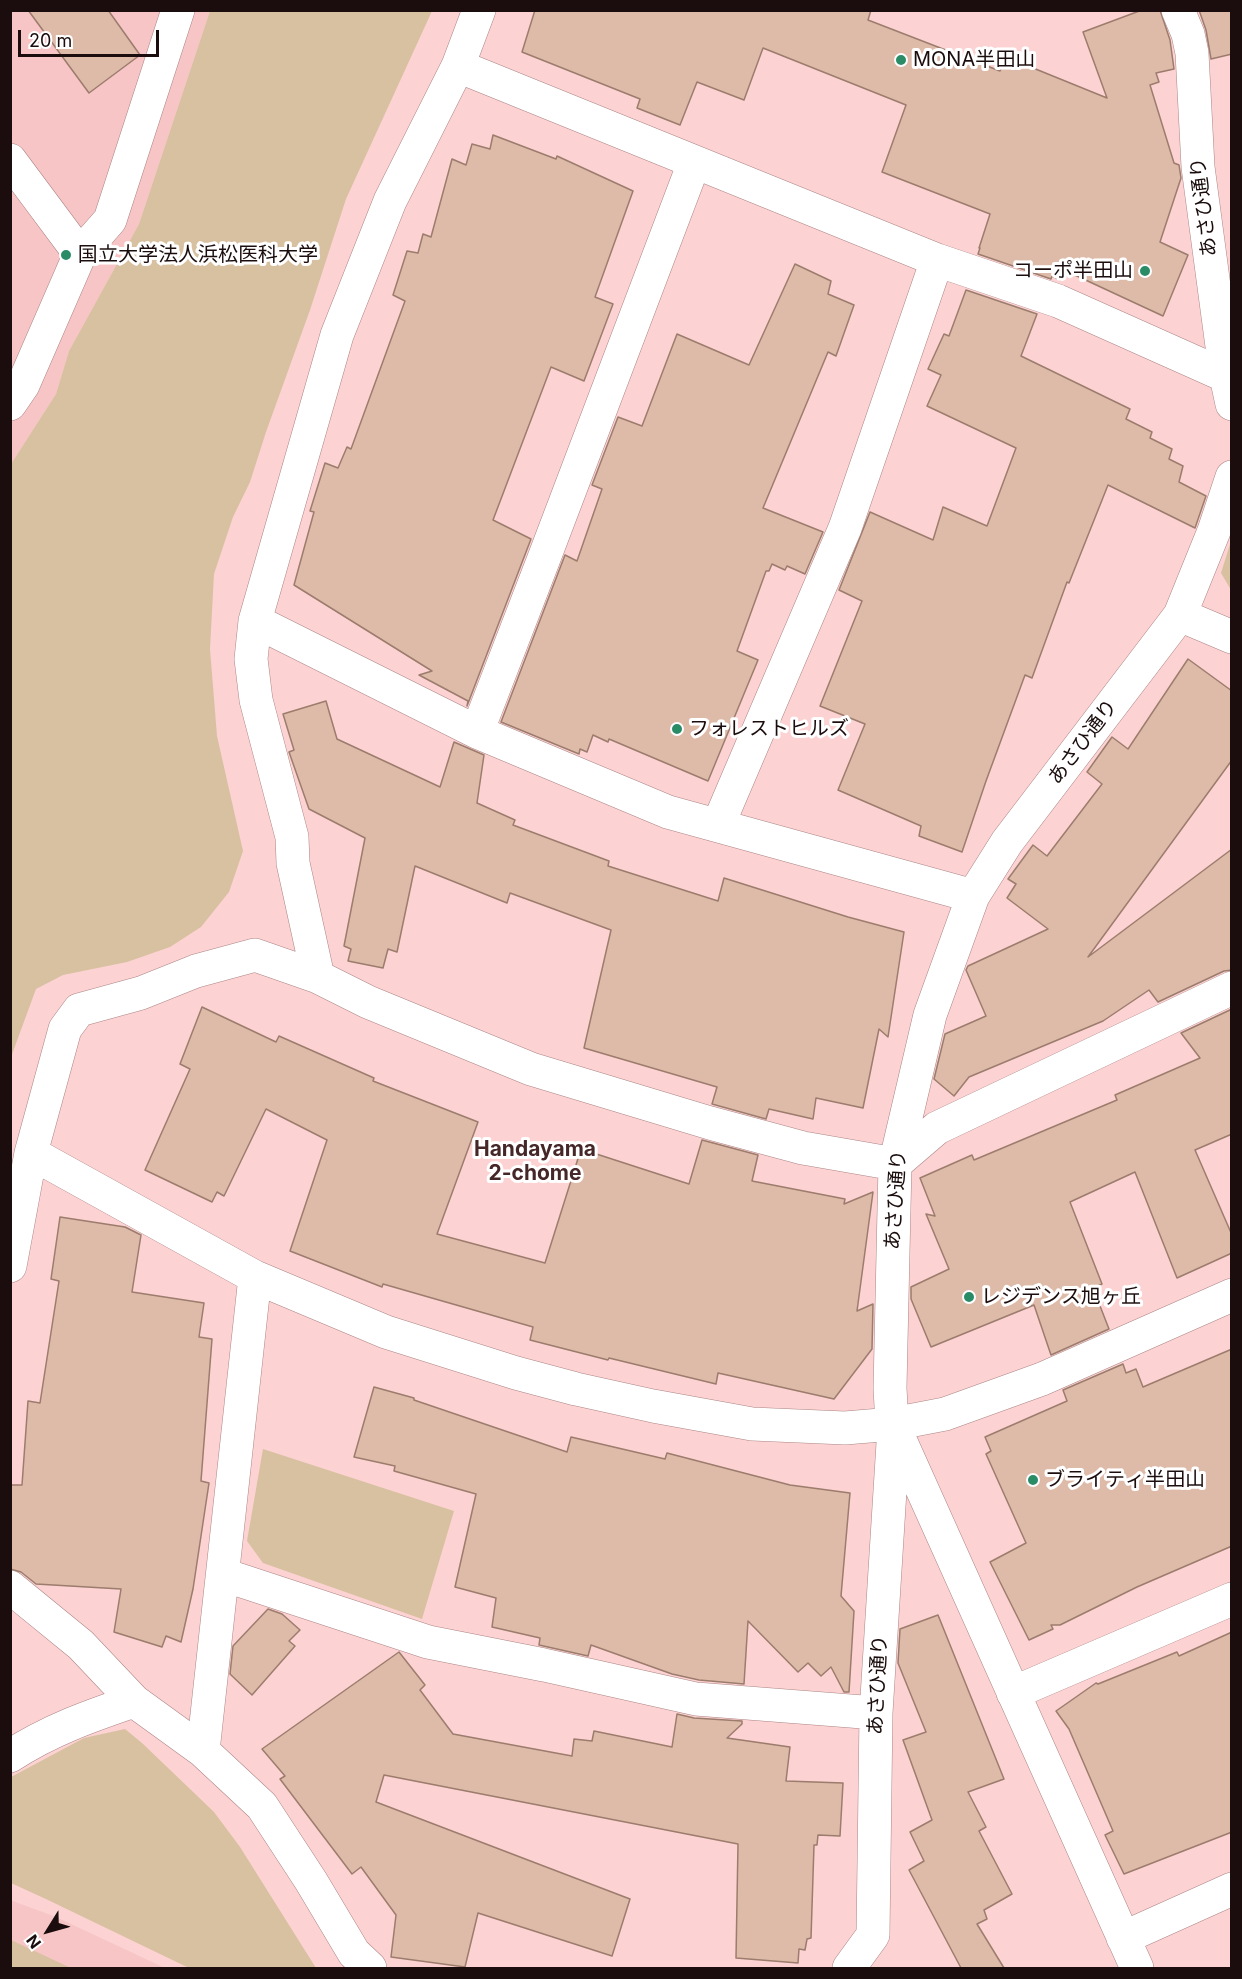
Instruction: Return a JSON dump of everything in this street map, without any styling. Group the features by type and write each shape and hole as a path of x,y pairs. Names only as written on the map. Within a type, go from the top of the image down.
{"street":[{"path":"10,404 23,385 80,254 110,220 178,10"},
{"path":"318,977 292,863 292,837 256,700 251,659 255,621 337,335 390,201 458,66 479,10"},
{"name":"あさひ通り","path":"1178,10 1188,34 1192,53 1198,167 1229,390"},
{"path":"458,66 937,260 1058,302 1229,390"},
{"path":"10,160 80,254"},
{"path":"477,732 693,163"},
{"path":"718,825 845,528 937,260"},
{"name":"あさひ通り","path":"847,1968 873,1935 876,1713 892,1424 890,1388 895,1164 930,1015 973,896 1006,842 1180,615 1215,531 1232,477"},
{"path":"1180,615 1232,637"},
{"path":"255,621 477,732 668,812 973,896"},
{"path":"10,1266 31,1153 65,1029 79,1010 141,993 196,971 255,955 318,977 368,1002 531,1069 710,1124 803,1148 895,1164 938,1128 1232,988"},
{"path":"31,1153 255,1277 346,1316 441,1351 516,1373 682,1412 752,1424 845,1428 892,1424 945,1414 1042,1379 1232,1295"},
{"path":"203,1751 255,1277"},
{"path":"892,1424 1137,1968"},
{"path":"224,1575 428,1642 696,1699 876,1713"},
{"path":"10,1587 81,1645 134,1701 203,1751 261,1806 311,1881 354,1953 370,1968"},
{"path":"1013,1693 1232,1599"},
{"path":"10,1756 74,1721 134,1701"},
{"path":"1123,1938 1232,1889"}],"shaded area":[{"name":"国立大学法人浜松医科大学","path":"11,11 210,11 139,224 69,351 56,394 11,464"},
{"path":"210,11 432,11 346,199 250,482 233,517 214,574 210,649 217,736 243,851 229,892 201,927 170,947 127,962 63,975 36,989 11,1057 11,464 56,394 69,351 139,224"},
{"path":"1231,541 1232,590 1221,573"},
{"path":"263,1449 454,1511 422,1619 263,1563 247,1541"},
{"path":"125,1729 214,1812 240,1847 316,1968 189,1968 11,1883 11,1777 84,1738"},
{"path":"10,1900 56,1917 165,1968 11,1968"},
{"path":"11,1940 71,1968 11,1968"}],"building":[{"path":"28,10 108,10 140,55 89,93"},
{"path":"535,10 871,10 868,20 1000,71 1006,57 1107,98 1083,32 1142,10 1160,10 1170,40 1174,69 1156,73 1159,82 1150,85 1174,163 1179,165 1181,178 1160,242 1188,255 1163,316 1064,270 1060,280 1052,276 1051,279 978,254 990,214 882,172 906,105 763,48 744,100 697,82 680,125 637,108 640,99 522,52"},
{"path":"1199,10 1232,10 1232,54 1211,59 1206,30"},
{"path":"493,135 556,159 557,156 633,191 595,297 613,304 584,381 551,367 493,520 531,539 467,706 468,701 419,675 432,671 294,585 314,512 310,511 325,463 338,468 347,447 351,449 405,301 393,295 407,251 418,253 423,234 431,237 452,159 466,165 472,144 490,149"},
{"path":"795,264 831,281 828,294 854,305 836,356 828,352 763,508 823,532 805,574 787,566 785,570 772,564 769,571 766,571 737,651 758,660 708,781 609,739 608,742 593,735 587,752 580,749 579,754 501,722 565,555 577,561 602,489 592,485 618,417 642,426 677,334 749,365"},
{"path":"966,290 1037,314 1021,356 1130,409 1126,419 1152,432 1150,438 1172,449 1169,459 1183,466 1179,482 1206,496 1195,528 1108,485 1069,583 1067,582 1032,678 1025,675 962,852 919,836 921,826 838,790 865,724 820,706 862,601 839,590 870,512 933,540 943,507 987,526 1016,448 927,406 941,375 928,369 944,334 949,336"},
{"path":"1188,659 1232,691 1232,760 1088,957 1232,849 1232,970 1224,971 1158,1002 1149,990 1103,1021 969,1077 954,1096 934,1079 945,1034 986,1016 966,970 968,966 1048,929 1007,898 1016,884 1008,879 1033,845 1047,856 1102,784 1087,772 1112,737 1128,749"},
{"path":"326,701 337,739 440,787 454,742 484,755 477,803 515,820 513,825 609,861 608,866 718,901 724,878 904,932 888,1037 879,1029 863,1108 816,1098 813,1119 769,1109 766,1119 712,1104 717,1087 584,1048 611,930 510,893 507,903 415,866 397,952 388,949 383,968 348,961 351,949 344,946 365,838 309,809 289,752 294,750 283,714"},
{"path":"202,1007 276,1042 279,1036 374,1078 373,1081 478,1122 437,1234 545,1263 581,1149 689,1184 702,1140 758,1155 752,1181 845,1199 844,1204 873,1192 857,1311 873,1304 872,1349 834,1399 718,1373 716,1384 530,1340 533,1327 383,1284 382,1287 290,1251 327,1140 266,1109 224,1196 217,1192 212,1202 145,1170 190,1069 180,1064"},
{"path":"1232,1009 1232,1134 1195,1150 1232,1235 1232,1253 1177,1278 1135,1172 1070,1202 1102,1284 1093,1288 1109,1329 1051,1355 1034,1305 931,1347 911,1299 911,1287 949,1269 926,1214 935,1216 920,1178 972,1155 974,1160 1117,1100 1115,1095 1200,1058 1181,1033"},
{"path":"60,1217 125,1227 141,1235 132,1292 204,1303 199,1337 212,1339 201,1481 209,1483 193,1589 181,1642 166,1636 162,1647 114,1632 121,1589 36,1584 21,1572 10,1569 10,1485 22,1485 28,1401 40,1403 59,1281 51,1279"},
{"path":"1232,1349 1232,1546 1137,1587 1060,1625 1051,1625 1053,1629 1029,1640 990,1562 1026,1543 986,1454 991,1451 985,1437 1067,1401 1063,1390 1123,1364 1126,1373 1136,1369 1143,1387"},
{"path":"374,1387 414,1398 414,1400 567,1452 571,1437 665,1459 667,1453 790,1485 850,1493 841,1596 854,1611 849,1692 844,1692 831,1667 821,1676 808,1663 798,1672 748,1621 744,1684 699,1680 672,1674 591,1645 588,1656 539,1645 540,1638 492,1627 496,1598 455,1587 476,1494 394,1471 395,1466 354,1457"},
{"path":"268,1609 282,1614 300,1630 289,1641 295,1646 252,1695 230,1674 233,1646"},
{"path":"938,1615 1004,1779 968,1792 986,1827 979,1831 1012,1894 984,1910 987,1919 977,1924 1004,1968 961,1968 909,1870 924,1861 910,1832 932,1820 903,1740 926,1732 898,1663 900,1629"},
{"path":"1232,1632 1232,1832 1124,1874 1105,1835 1113,1831 1069,1729 1056,1711 1096,1683 1177,1652 1179,1656"},
{"path":"399,1652 425,1685 420,1690 453,1734 572,1756 574,1739 592,1741 594,1731 672,1747 677,1714 694,1718 742,1721 742,1724 727,1738 790,1747 786,1781 843,1783 840,1836 818,1835 817,1845 814,1845 811,1938 807,1939 805,1950 799,1949 798,1963 736,1958 738,1844 384,1775 376,1802 630,1899 612,1956 478,1913 465,1967 391,1957 396,1915 361,1867 352,1874 280,1779 285,1776 262,1749"}],"place":[{"name":"MONA半田山","path":"901,60"},
{"name":"国立大学法人浜松医科大学","path":"66,255"},
{"name":"コーポ半田山","path":"1145,271"},
{"name":"フォレストヒルズ","path":"677,729"},
{"name":"レジデンス旭ヶ丘","path":"969,1297"},
{"name":"ブライティ半田山","path":"1033,1480"}],"district":[{"name":"Handayama 2-chome","path":"535,1162"}]}
